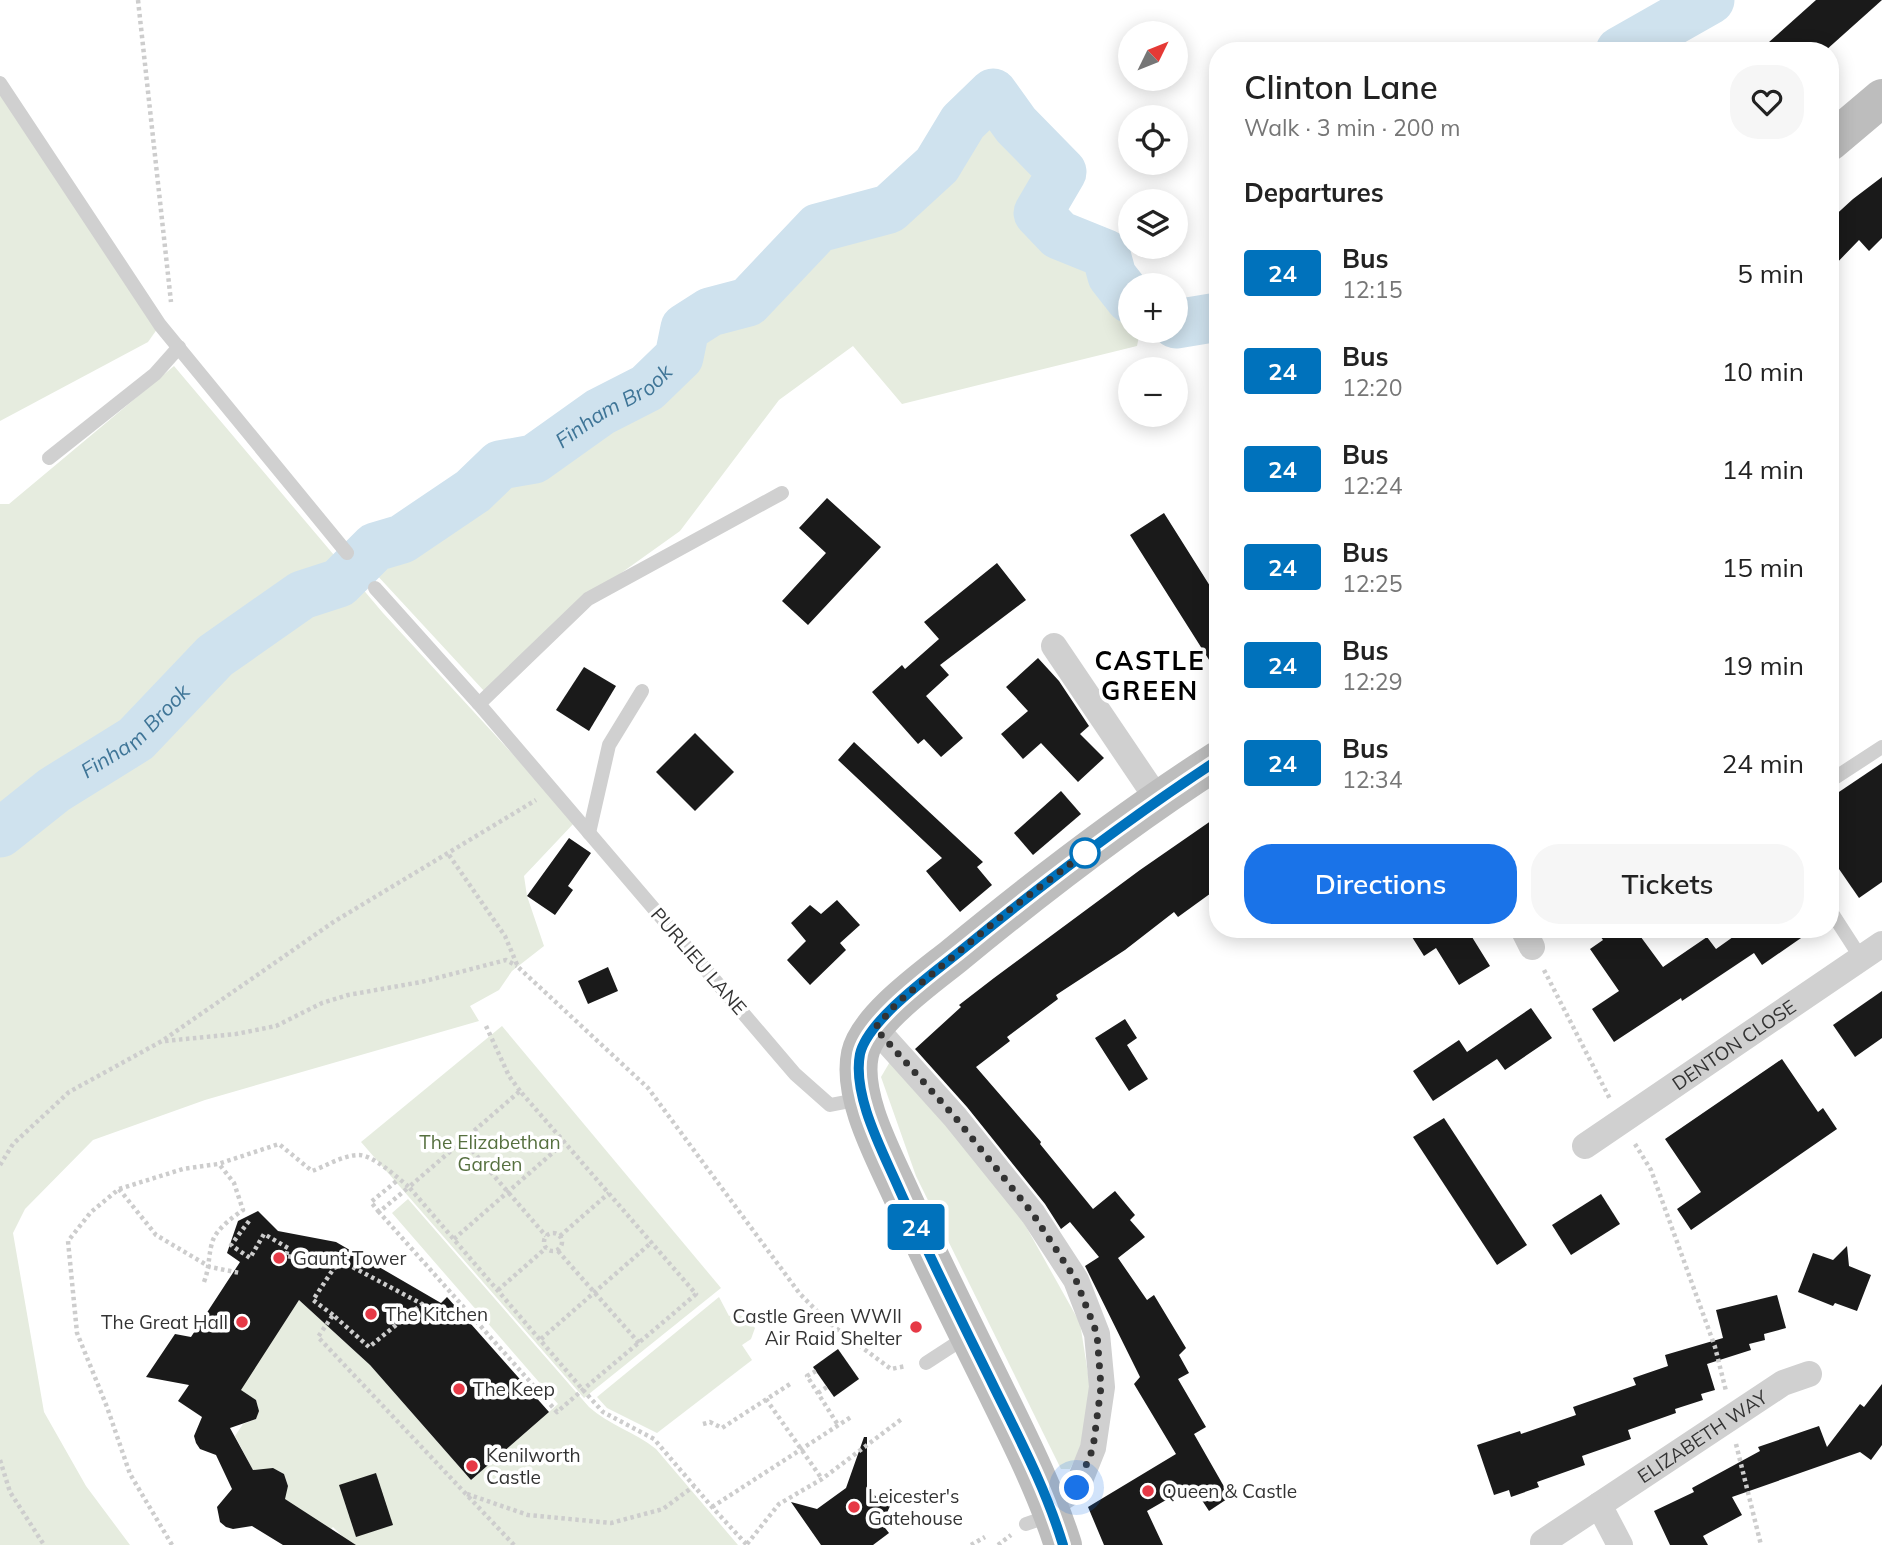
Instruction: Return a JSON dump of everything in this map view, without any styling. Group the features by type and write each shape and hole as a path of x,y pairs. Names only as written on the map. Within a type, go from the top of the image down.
{"main road":[{"path":"1839,134 1882,98"},
{"path":"1048,1522 1039,1479 920,1237 863,1099 858,1070 861,1051 875,1028 897,1003 1008,911 1157,800 1209,766"}],"street":[{"path":"1054,646 1157,800"},
{"name":"DENTON CLOSE","path":"1585,1146 1872,951"},
{"path":"875,1028 955,1117 1033,1214 1076,1280 1097,1334 1101,1387 1093,1448 1077,1488 1048,1522"},
{"name":"ELIZABETH WAY","path":"1543,1542 1783,1383 1808,1374"},
{"path":"1599,1504 1620,1545"}],"lane":[{"path":"0,83 160,325 347,552"},
{"path":"49,458 155,374 179,347"},
{"path":"479,704 588,599 782,493"},
{"name":"PURLIEU LANE","path":"375,588 479,704 795,1074 830,1105 863,1099"},
{"path":"589,833 609,745 642,691"},
{"path":"1839,775 1882,747"},
{"path":"1839,919 1872,951"},
{"path":"926,1363 968,1335"}],"path":[{"path":"138,0 172,309 160,325"},
{"path":"0,1165 13,1144 69,1092 162,1041 335,921 533,804 550,788"},
{"path":"449,855 505,936 518,967"},
{"path":"1528,938 1621,1120 1651,1170 1715,1346 1761,1545"},
{"path":"162,1041 236,1034 276,1026 322,1003 348,995 421,982 506,960 518,967 648,1088 800,1294 829,1323 891,1368 926,1363"},
{"path":"399,1179 371,1202 466,1314 557,1412 696,1294 520,1091 509,1076 486,1026"},
{"path":"379,1212 520,1091"},
{"path":"463,1140 546,1236"},
{"path":"454,1239 565,1142"},
{"path":"172,1545 130,1474 107,1407 76,1333 68,1241 91,1212 119,1189 183,1169 219,1164 279,1144 312,1171 348,1157 362,1155 409,1187 603,1412 654,1439 747,1544 779,1504 822,1479 903,1418"},
{"path":"204,1282 210,1267 212,1240 243,1210 234,1183 219,1164"},
{"path":"119,1189 156,1235 210,1267 240,1273"},
{"path":"560,1236 609,1193"},
{"path":"249,1221 231,1245 250,1258 264,1234 288,1248 286,1256 315,1260 334,1268"},
{"path":"558,1251 563,1241 560,1236 551,1233 546,1236 546,1248 558,1251 639,1343"},
{"path":"541,1339 652,1242"},
{"path":"498,1290 546,1248"},
{"path":"345,1263 422,1304 369,1347 333,1315 313,1300 334,1268 345,1263"},
{"path":"333,1315 318,1338 514,1545"},
{"path":"816,1371 807,1376 838,1425"},
{"path":"703,1424 710,1422 722,1428 790,1384"},
{"path":"818,1393 827,1387"},
{"path":"766,1399 822,1479"},
{"path":"712,1507 852,1417"},
{"path":"0,1460 10,1492 44,1545"},
{"path":"466,1494 528,1516 611,1523 663,1509 694,1486"},
{"path":"971,1545 985,1537"}],"green space":[{"path":"0,83 160,325 148,342 0,421"},
{"path":"993,93 1016,125 1062,172 1038,213 1059,235 1106,254 1112,276 1118,284 1118,343 1138,343 1137,346 902,404 853,346 779,400 680,531 582,601 485,692 362,559 375,547 402,539 473,491 500,465 534,459 600,412 647,388 679,357 685,328 710,312 748,302 818,228 889,209 937,165 963,122"},
{"path":"174,366 383,613 575,822 524,876 527,896 544,946 512,971 499,990 470,1006 479,1021 205,1100 93,1140 25,1209 13,1233 44,1412 86,1486 130,1545 0,1545 0,504 9,504"},
{"name":"The Elizabethan Garden","path":"502,1026 721,1288 584,1398 361,1142"},
{"path":"891,1060 1005,1189 1080,1323 1090,1386 1082,1446 1070,1469 1061,1469 916,1176 881,1077"},
{"path":"408,1199 589,1407 656,1449 738,1545 351,1545 333,1527 331,1529 283,1498 288,1486 284,1474 269,1469 256,1476 235,1436 243,1424 256,1419 257,1404 251,1397 233,1401 299,1300 370,1365 471,1480 558,1404 392,1213"},
{"path":"719,1297 729,1316 740,1316 755,1328 751,1339 742,1345 752,1360 657,1433 607,1408 597,1397"}],"building":[{"path":"1816,0 1882,0 1835,42 1769,42"},
{"path":"1882,177 1882,238 1869,251 1859,240 1839,261 1839,212"},
{"path":"827,498 881,547 808,625 782,601 826,553 799,528"},
{"path":"1164,513 1209,584 1209,660 1130,535"},
{"path":"997,563 1026,600 940,665 949,675 926,696 963,738 941,757 924,739 918,744 872,692 902,665 905,669 939,639 924,622"},
{"path":"1038,658 1059,681 1089,726 1080,734 1104,758 1078,782 1041,743 1023,759 1001,734 1028,711 1006,687"},
{"path":"584,667 616,686 589,731 556,710"},
{"path":"695,733 734,772 695,811 656,772"},
{"path":"854,742 983,862 977,867 992,885 960,912 926,871 942,858 838,760"},
{"path":"1882,763 1882,882 1859,898 1839,869 1839,792"},
{"path":"1061,791 1081,814 1033,855 1014,833"},
{"path":"1209,822 1209,895 1178,917 1174,912 1125,950 1056,995 1058,999 1007,1037 1010,1041 976,1067 1041,1142 1093,1209 1115,1191 1135,1215 1130,1220 1145,1237 1118,1258 1147,1300 1154,1295 1186,1348 1179,1355 1189,1373 1178,1379 1206,1427 1194,1434 1230,1497 1209,1511 1192,1485 1147,1511 1163,1545 1104,1545 1088,1507 1176,1454 1134,1384 1140,1377 1085,1266 1099,1257 1070,1222 1061,1229 1045,1204 967,1107 915,1049 961,1007 959,1005 1140,870"},
{"path":"569,838 591,853 568,886 573,890 555,915 527,896"},
{"path":"837,900 860,925 840,943 846,950 810,985 787,960 806,941 791,923 810,905 821,914"},
{"path":"1413,938 1473,938 1490,966 1459,985 1436,948 1424,956"},
{"path":"1602,938 1642,938 1663,967 1706,938 1716,949 1732,938 1801,938 1762,965 1754,953 1614,1042 1592,1009 1619,991 1590,949 1603,940"},
{"path":"608,967 618,991 588,1004 578,981"},
{"path":"1882,991 1882,1038 1855,1057 1833,1025"},
{"path":"1531,1008 1552,1038 1505,1070 1497,1059 1433,1101 1413,1071 1459,1040 1467,1052"},
{"path":"1125,1019 1137,1038 1127,1045 1148,1079 1129,1091 1095,1038"},
{"path":"1782,1059 1818,1112 1823,1108 1837,1129 1691,1230 1677,1209 1701,1192 1665,1139"},
{"path":"1444,1118 1527,1245 1497,1265 1413,1137"},
{"path":"1601,1194 1620,1224 1571,1255 1552,1225"},
{"path":"258,1211 278,1231 336,1242 441,1303 447,1297 549,1412 471,1480 370,1365 299,1300 241,1390 256,1400 259,1411 256,1419 230,1428 253,1470 273,1468 284,1474 288,1486 285,1499 356,1545 283,1545 252,1526 233,1529 226,1527 220,1522 217,1507 232,1489 216,1455 200,1449 196,1443 194,1436 202,1417 178,1401 189,1385 146,1377 175,1334 191,1337 240,1262 227,1253 238,1221"},
{"path":"1847,1246 1849,1266 1871,1275 1857,1311 1835,1303 1833,1306 1798,1292 1813,1253 1833,1260"},
{"path":"1777,1295 1786,1328 1764,1334 1765,1340 1749,1344 1751,1350 1707,1364 1715,1390 1701,1394 1703,1400 1628,1430 1631,1439 1582,1456 1585,1465 1537,1482 1539,1487 1511,1497 1509,1490 1494,1495 1477,1445 1520,1431 1521,1434 1576,1415 1573,1407 1636,1385 1633,1378 1668,1366 1665,1355 1723,1338 1716,1310"},
{"path":"838,1349 859,1379 834,1397 813,1367"},
{"path":"1882,1384 1882,1445 1871,1460 1860,1452 1732,1497 1742,1515 1703,1536 1708,1545 1670,1545 1654,1511 1694,1492 1692,1488 1760,1451 1758,1447 1819,1426 1827,1447 1860,1404 1864,1407"},
{"name":"Leicester's Gatehouse","path":"864,1437 867,1437 867,1490 890,1506 882,1524 889,1533 873,1545 821,1545 791,1502 817,1509 846,1488"},
{"path":"376,1473 393,1525 356,1537 339,1485"}],"waterway":[{"name":"Finham Brook","path":"1636,42 1710,0"},
{"name":"Finham Brook","path":"0,833 54,790 136,739 215,656 302,595 339,583 375,547 402,539 473,491 500,465 534,459 600,412 647,388 679,357 685,328 710,312 748,302 818,228 889,209 937,165 963,122 993,93 1016,125 1062,172 1038,213 1059,235 1106,254 1112,276 1118,284"},
{"name":"Finham Brook","path":"1188,322 1209,318"}],"bus line":[{"name":"24","path":"1063,1545 1039,1479 926,1248 872,1125 863,1099 858,1070 861,1051 875,1028 897,1003 1008,911 1130,819 1209,766"}],"place":[{"name":"Gaunt Tower","path":"279,1258"},
{"name":"The Kitchen","path":"371,1314"},
{"name":"The Great Hall","path":"242,1322"},
{"name":"Castle Green WWII Air Raid Shelter","path":"916,1327"},
{"name":"The Keep","path":"459,1389"},
{"name":"Kenilworth Castle","path":"472,1466"},
{"name":"Queen & Castle","path":"1148,1491"},
{"name":"Leicester's Gatehouse","path":"854,1507"}],"district":[{"name":"CASTLE GREEN","path":"1150,675"}],"route":[{"path":"1077,1488 1093,1448 1101,1387 1097,1334 1076,1280 1033,1214 955,1117 875,1028 897,1003 1008,911 1085,853"}]}
